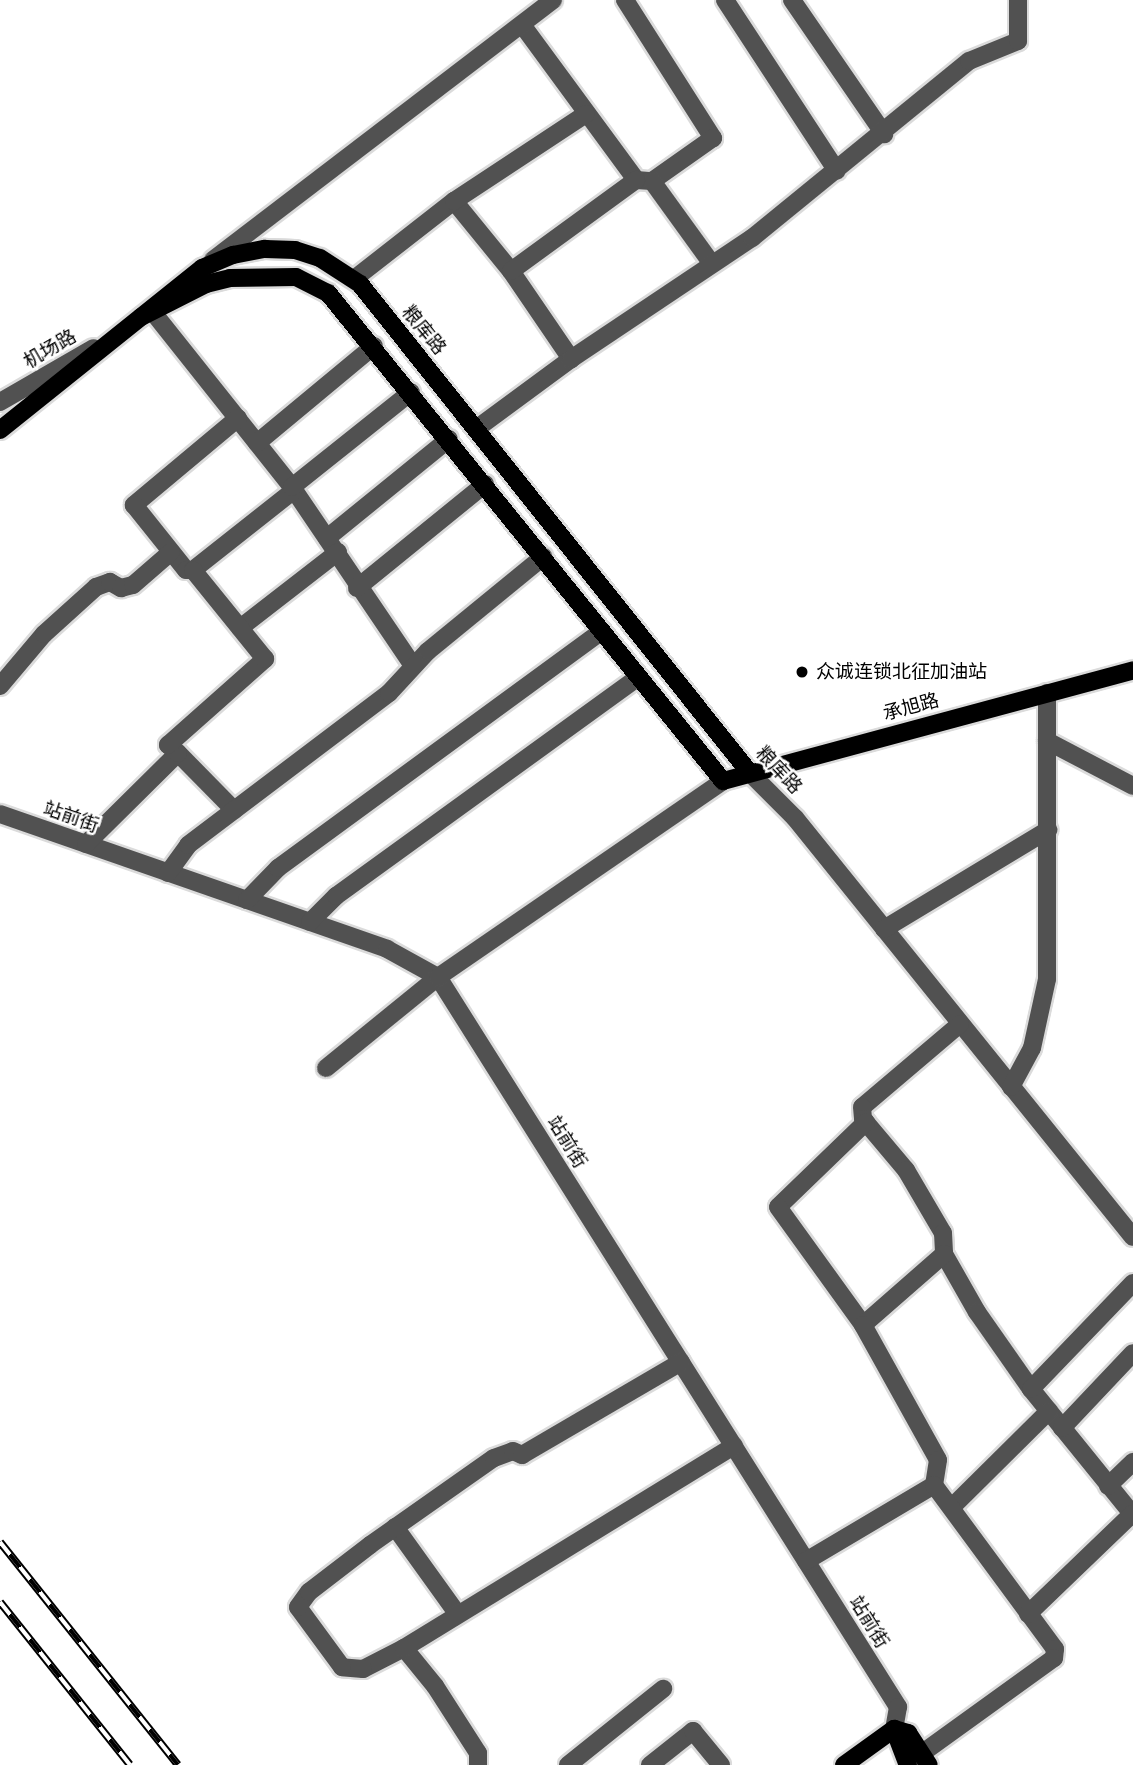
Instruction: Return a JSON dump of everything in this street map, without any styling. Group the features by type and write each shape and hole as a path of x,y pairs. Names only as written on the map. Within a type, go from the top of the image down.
{"main road":[{"name":"粮库路","path":"147,314 202,268 233,255 295,250 320,258 354,279 749,772"},
{"path":"0,430 147,314 206,284 230,278 296,277 328,292 723,781"},
{"name":"承旭路","path":"723,781 1133,670"},
{"name":"承旭路","path":"1110,677 1133,679"},
{"path":"845,1765 894,1729 916,1762"}],"street":[{"path":"202,268 523,26 553,0"},
{"path":"511,271 644,180 713,138 625,0"},
{"path":"725,0 837,171"},
{"path":"792,0 884,134"},
{"path":"476,429 571,359 712,264 837,171 969,61 1018,41 1018,0"},
{"path":"523,26 586,114 712,264"},
{"path":"354,279 454,201 586,114"},
{"path":"454,201 511,271 571,359"},
{"path":"147,314 238,418 292,489 332,545 357,588 413,666"},
{"name":"机场路","path":"0,402 121,333"},
{"path":"257,443 374,346"},
{"path":"238,418 134,505 186,570 193,570 411,392"},
{"path":"240,628 449,439"},
{"path":"357,588 485,484"},
{"path":"0,686 44,634 96,587 110,582 121,587 133,586 171,552"},
{"path":"168,873 188,845 389,694 413,666 544,557"},
{"path":"193,570 265,659 169,745 234,810"},
{"path":"247,900 278,868 602,631"},
{"path":"310,922 336,896 638,677"},
{"path":"1011,1087 1032,1048 1047,979 1047,693"},
{"path":"1047,741 1133,786"},
{"path":"86,844 178,753"},
{"name":"粮库路","path":"749,772 795,818 1133,1237"},
{"path":"326,1068 438,977 723,781"},
{"name":"站前街","path":"0,814 414,960 438,977 898,1707 894,1729"},
{"path":"884,929 1048,830"},
{"path":"960,1024 862,1107 866,1122 906,1170 943,1233 944,1254 1031,1389 1133,1514 1028,1614"},
{"path":"806,1561 934,1485 938,1461 863,1325 778,1208 866,1122"},
{"path":"863,1325 944,1254"},
{"path":"1031,1389 1133,1283"},
{"path":"1062,1428 1133,1353"},
{"path":"681,1362 522,1455 513,1451 494,1458 395,1527 309,1592 298,1607 342,1667 363,1669 404,1648 456,1612 734,1446"},
{"path":"953,1506 1049,1412"},
{"path":"1108,1486 1133,1462"},
{"path":"916,1762 1054,1658 1055,1649 964,1530 953,1506 934,1485"},
{"path":"395,1527 456,1612"},
{"path":"404,1648 435,1686 478,1753 478,1765"},
{"path":"568,1765 663,1689"},
{"path":"650,1765 693,1731 721,1765"}],"railway":[{"path":"0,1542 178,1765"},
{"path":"0,1602 130,1765"}],"place":[{"name":"众诚连锁北征加油站","path":"802,672"}]}
